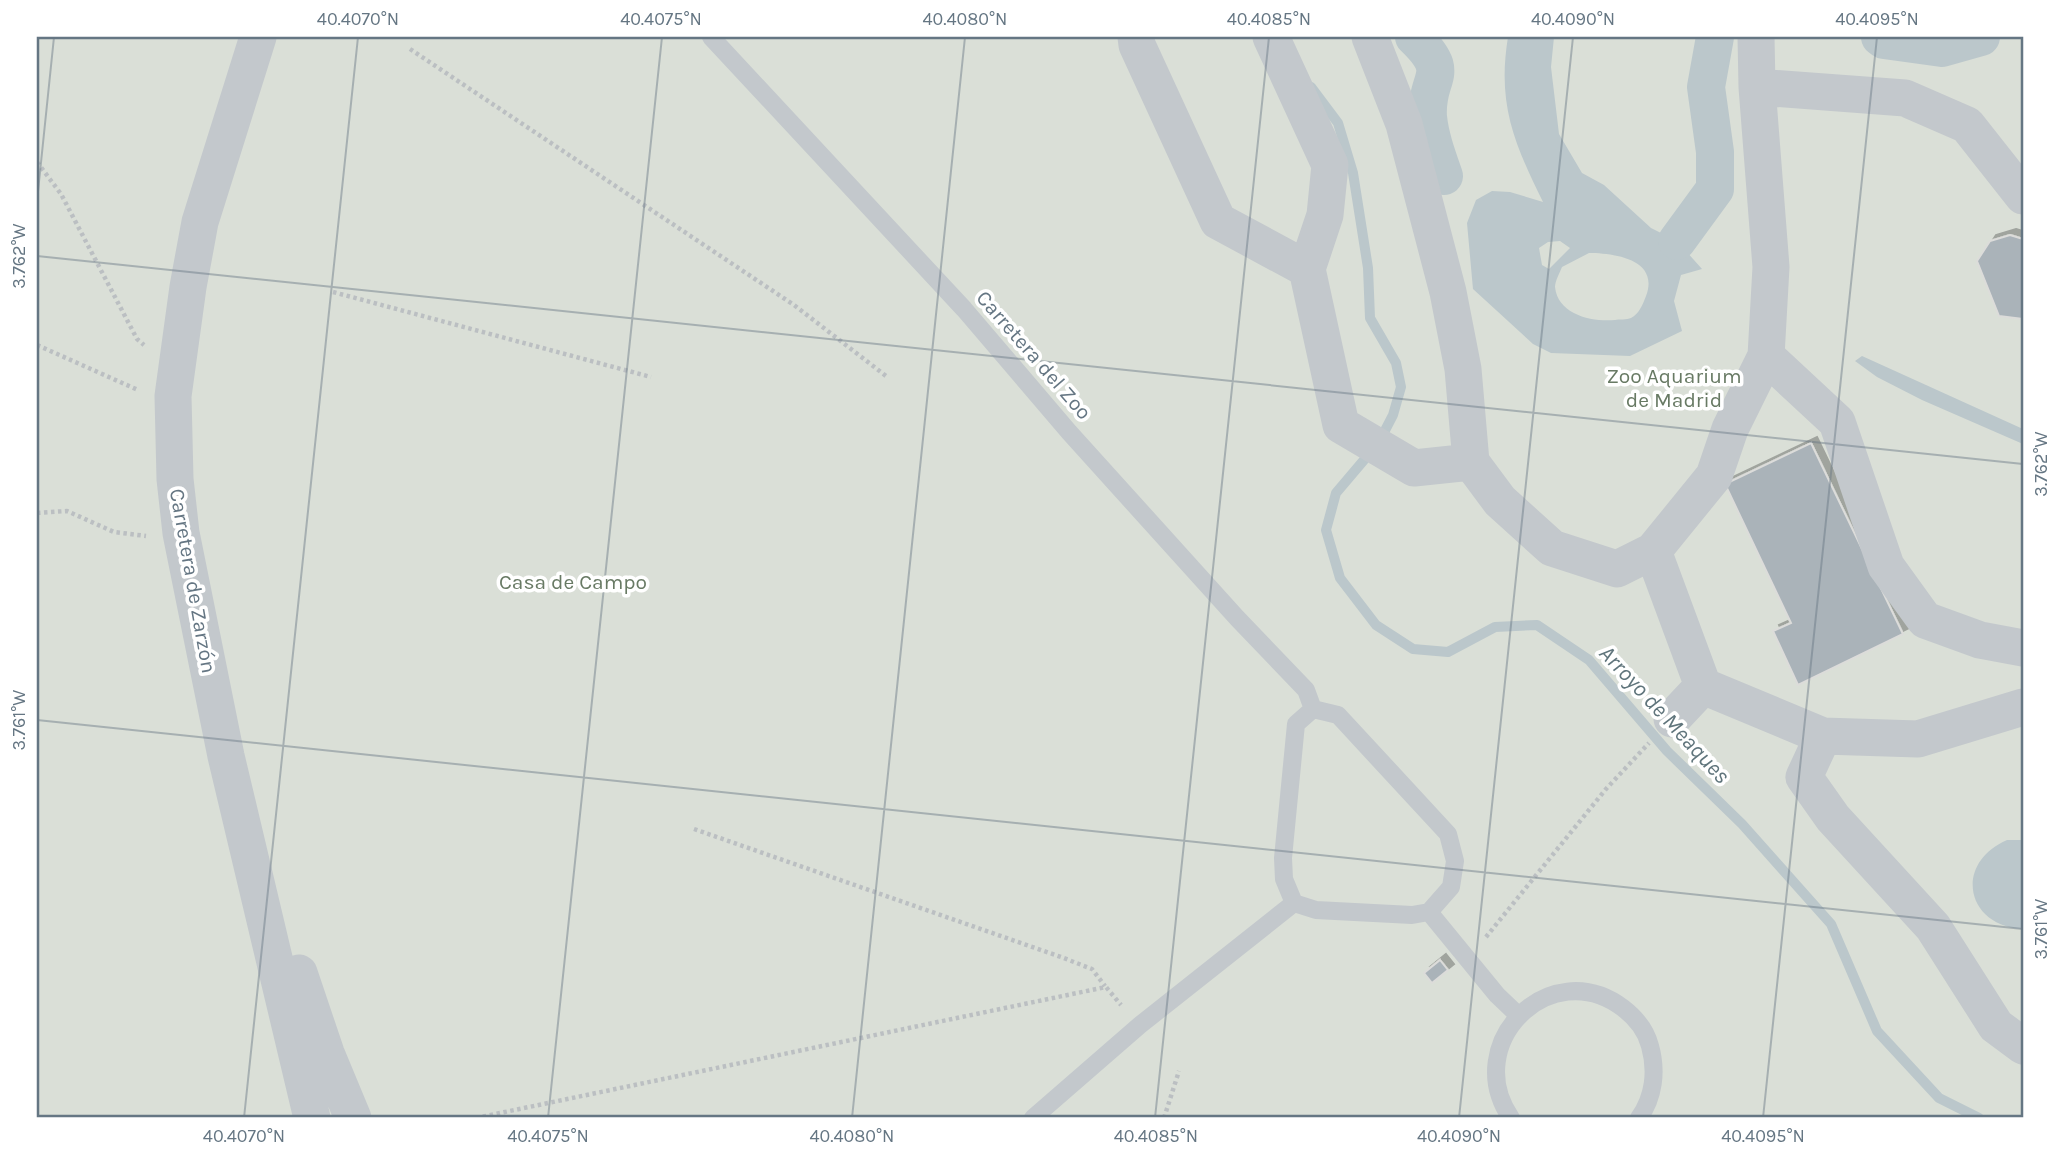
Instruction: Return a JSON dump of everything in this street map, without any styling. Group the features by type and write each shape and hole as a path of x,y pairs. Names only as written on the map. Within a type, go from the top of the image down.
{"street":[{"name":"Carretera de Zarzón","path":"258,37 200,222 178,350 173,396 175,479 181,533 226,756 312,1118"},
{"path":"1136,37 1137,45 1218,222 1307,269"},
{"path":"1271,37 1330,165 1325,215 1307,269 1341,425 1414,468 1471,462"},
{"path":"1370,37 1404,124 1448,292 1463,369 1471,462 1500,502 1552,548 1617,569 1653,551 1714,476 1730,429 1766,356 1771,267 1757,87 1756,37"},
{"path":"1757,87 1905,98 1967,125 2023,196"},
{"path":"1766,356 1838,422 1886,566 1925,620 1980,640 2023,648"},
{"path":"1653,551 1703,686 1823,736 1918,739 2023,707"},
{"path":"1672,719 1703,686"},
{"path":"1823,736 1804,777 1833,818 1933,927 1996,1026 2023,1046"},
{"name":"Carretera de Zarzón","path":"226,756 326,1053 353,1118"}],"lane":[{"name":"Carretera del Zoo","path":"711,37 964,309 1069,432 1237,618 1306,690 1313,709"},
{"path":"1313,709 1338,715 1448,834 1455,861 1451,887 1429,912 1412,915 1317,910 1293,903 1284,879 1283,858 1296,724 1313,709"},
{"path":"1033,1118 1140,1025 1293,903"},
{"path":"1429,912 1497,995 1518,1015"},
{"path":"1511,1118 1503,1107 1496,1083 1496,1058 1504,1035 1518,1015 1539,1000 1563,992 1588,992 1613,1000 1633,1016 1648,1037 1655,1062 1653,1088 1639,1118"}],"path":[{"path":"410,49 794,305 886,376"},
{"path":"37,162 61,194 137,339 144,346 178,350"},
{"path":"333,292 651,377"},
{"path":"37,345 144,393 173,396"},
{"path":"37,513 67,511 114,532 149,536 181,533"},
{"path":"1467,960 1606,789 1638,755"},
{"path":"694,829 1091,969 1123,1008"},
{"path":"476,1118 1105,987"},
{"path":"1164,1118 1179,1072"}],"green space":[{"name":"Casa de Campo","path":"37,37 2023,37 2023,1118 37,1118"}],"shaded area":[{"path":"1508,37 1554,37 1551,67 1559,134 1582,173 1604,185 1651,228 1677,241 1702,269 1681,275 1674,301 1682,331 1630,356 1551,353 1533,344 1473,289 1467,223 1476,200 1492,191 1510,192 1543,202 1510,122 1505,61","holes":["1560,241 1570,248 1549,269 1542,265 1539,248 1548,242","1589,253 1632,261 1646,274 1649,284 1646,296 1634,316 1629,319 1596,320 1578,315 1562,304 1555,287 1562,267"]},
{"path":"1862,356 2023,429 2023,444 1922,400 1877,377 1855,361"},
{"path":"2007,840 2023,840 2022,929 2003,925 1988,917 1978,905 1973,892 1973,877 1979,863 1990,850"}],"building":[{"path":"2010,235 2023,239 2023,319 1999,316 1977,261 1990,241"},
{"path":"1811,443 1903,634 1798,685 1773,631 1791,623 1725,484"},
{"path":"1440,960 1448,970 1432,983 1424,973"}],"waterway":[{"path":"1414,37 1433,60 1435,68 1428,117 1444,176"},
{"path":"1677,241 1715,189 1715,152 1706,87 1715,37"},
{"path":"1880,37 1884,40 1942,48 1981,37"},
{"name":"Arroyo de Meaques","path":"1311,87 1338,123 1353,173 1368,268 1370,318 1396,363 1401,387 1393,415 1379,442"},
{"name":"Arroyo de Meaques","path":"1364,460 1336,493 1326,530 1340,578 1376,625 1413,649 1448,652 1495,627 1537,625 1589,660 1667,751 1742,824 1831,924 1877,1031 1939,1098 1979,1118"}],"park label":[{"name":"Zoo Aquarium de Madrid","path":"1674,388"}]}
